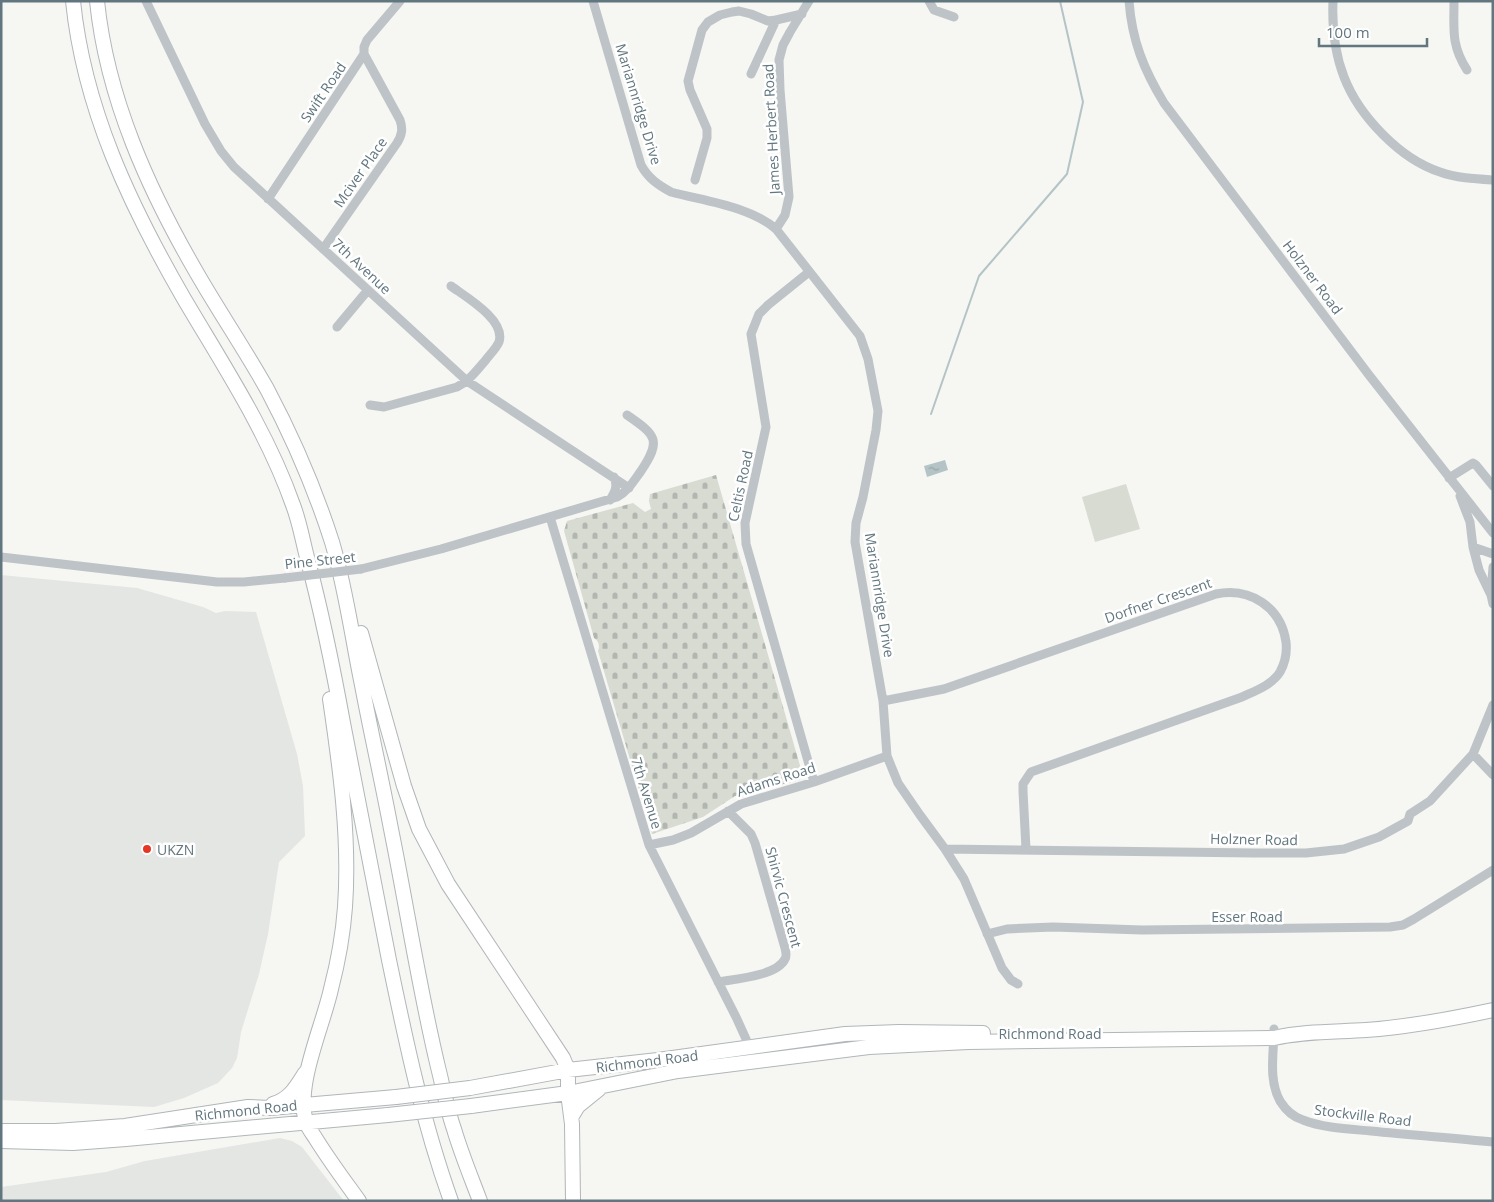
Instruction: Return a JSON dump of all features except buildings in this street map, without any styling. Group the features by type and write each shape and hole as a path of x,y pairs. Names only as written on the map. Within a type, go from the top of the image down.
{"highway":[{"path":"73,1 79,38 94,102 131,202 241,394 268,445 294,508 319,605 406,1043 426,1124 451,1201"},
{"path":"97,1 115,91 136,154 174,232 266,388 294,441 316,496 332,544 347,600 361,683 431,1036 453,1127 480,1201"},
{"path":"347,600 359,626 404,786 419,829 448,884 563,1058 568,1070 568,1093 572,1116 573,1201"},
{"path":"319,605 316,618 335,734 343,806 345,906 341,943 331,990 308,1068 304,1104 306,1123 325,1154 359,1201"},
{"name":"Richmond Road","path":"1,1141 73,1143 306,1123 472,1106 568,1093 678,1071 869,1047 1366,1030 1460,1017 1493,1010"},
{"name":"Richmond Road","path":"1,1131 56,1131 125,1126 248,1107 270,1108 396,1097 470,1088 568,1070 868,1032 1274,1034"},
{"path":"248,1107 275,1104 287,1098 292,1094 308,1068"},
{"path":"572,1116 578,1106 601,1087"}],"street":[{"name":"7th Avenue","path":"146,1 206,124 221,151 234,167 467,381 629,488"},
{"name":"Swift Road","path":"268,199 364,54 364,47 368,40 400,1"},
{"name":"Mariannridge Drive","path":"593,1 641,165 646,174 670,192 742,210 760,218 776,229 860,336 864,344 876,399 877,421 863,497 856,522 855,542 883,701 887,756 898,783 920,816 946,849 964,878 1006,974 1018,984"},
{"path":"738,1 739,11"},
{"name":"James Herbert Road","path":"776,229 785,215 788,197 779,60 783,45 808,1"},
{"path":"929,1 934,10 954,17"},
{"name":"Holzner Road","path":"1129,1 1134,36 1142,64 1164,103 1458,489 1470,522 1473,547 1483,581 1492,600"},
{"path":"1334,1 1336,48 1344,77 1358,106 1398,148 1410,157 1440,172 1476,179 1493,180"},
{"path":"1454,1 1455,45 1459,57 1467,70"},
{"path":"695,180 707,138 707,128 690,90 688,81 702,30 708,22 720,15 739,11 768,21 802,14"},
{"path":"751,74 776,20"},
{"name":"Mciver Place","path":"323,249 397,143 403,128 364,54"},
{"name":"Celtis Road","path":"810,272 759,314 751,334 766,427 744,533 814,782"},
{"path":"370,405 384,407 456,387 467,381 498,344 500,336 495,323 483,310 451,286"},
{"path":"337,326 368,290"},
{"path":"626,415 644,427 650,434 654,446 654,450 629,488"},
{"path":"1449,478 1473,463 1493,486"},
{"path":"610,500 616,485 614,477"},
{"name":"Pine Street","path":"1,557 217,582 244,582 362,570 610,500 623,494 629,488"},
{"path":"1458,489 1493,533"},
{"name":"7th Avenue","path":"550,517 649,845 751,1048 752,1062"},
{"path":"1484,521 1493,529"},
{"path":"1473,547 1493,554"},
{"path":"1492,600 1493,567"},
{"name":"Dorfner Crescent","path":"883,701 944,689 1216,594 1226,592 1255,597 1275,614 1281,622 1286,646 1285,658 1280,672 1270,683 1242,697 1031,772 1023,784 1026,849"},
{"name":"Holzner Road","path":"946,849 1255,853 1306,853 1344,849 1379,837 1408,821 1410,814 1430,801 1473,754 1493,705"},
{"path":"1473,754 1493,775"},
{"name":"Adams Road","path":"649,845 691,834 741,804 814,782 887,756"},
{"name":"Shirvic Crescent","path":"718,982 771,971 780,966 786,955 755,843 751,834 728,811"},
{"name":"Esser Road","path":"987,934 1007,930 1053,926 1142,930 1390,928 1404,925 1493,870"},
{"name":"Stockville Road","path":"1274,1034 1273,1081 1277,1094 1288,1111 1299,1119 1349,1129 1493,1142"}],"shaded area":[{"name":"UKZN","path":"1,575 137,588 203,607 216,613 225,611 256,612 297,754 303,786 305,836 279,862 268,934 259,974 241,1032 237,1058 232,1068 218,1083 184,1098 154,1107 1,1100"},
{"path":"280,1138 292,1141 302,1147 344,1201 1,1201 1,1187 106,1172 145,1161"}],"green space":[{"path":"716,475 801,769 800,780 735,796 703,817 652,834 598,651 599,644 594,638 564,531 567,521 633,503 645,512 651,509 650,494"},
{"path":"1126,484 1140,529 1095,542 1082,497"}],"water":[{"path":"945,460 948,470 927,477 924,466"}],"waterway":[{"path":"931,414 979,276 1067,174 1083,102 1060,1"}],"place":[{"name":"UKZN","path":"147,849"}]}
